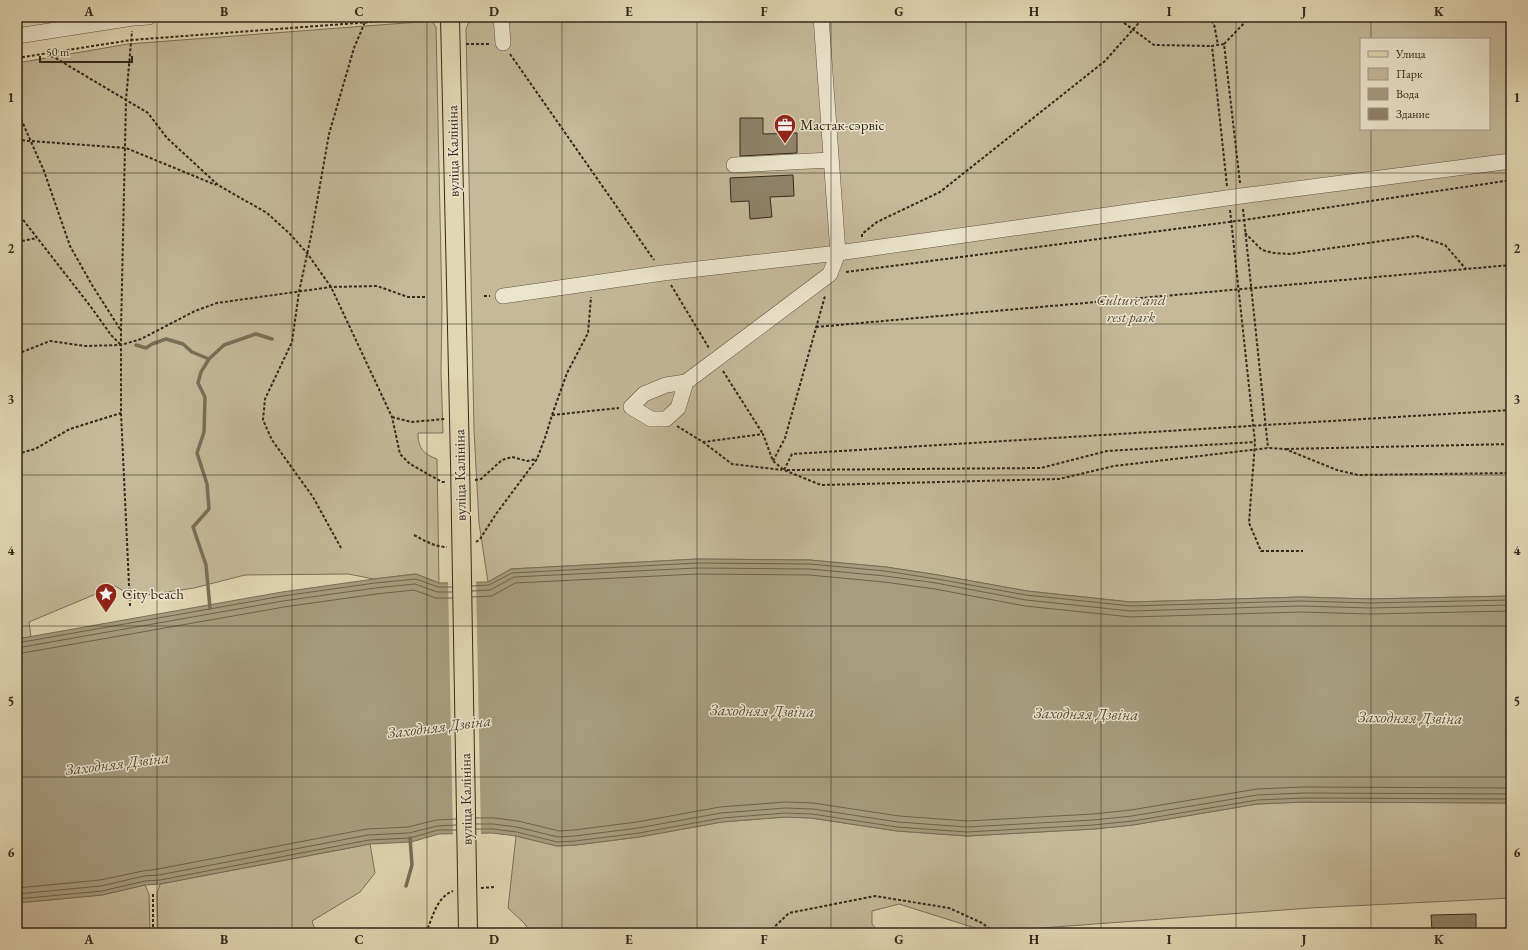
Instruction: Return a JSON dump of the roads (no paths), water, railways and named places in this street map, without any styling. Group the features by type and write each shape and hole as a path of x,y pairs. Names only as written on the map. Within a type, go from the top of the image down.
{"main road":[{"name":"вуліца Калініна","path":"450,17 460,461 468,933"}],"street":[{"path":"17,36 149,17"},
{"path":"501,17 503,43"},
{"path":"686,382 678,408 666,419 651,419 630,407 644,394 666,385 686,382 716,360 830,274 838,253 821,17"},
{"path":"734,165 831,160"},
{"path":"503,296 663,273 862,250 1235,197 1511,161"}],"water":[{"name":"Заходняя Дзвіна","path":"697,559 810,560 886,567 1027,591 1131,602 1301,597 1370,599 1511,596 1511,803 1304,802 1257,804 1133,825 1094,829 967,836 897,831 811,818 785,817 722,822 639,837 557,846 516,836 492,833 439,834 411,842 370,844 160,884 145,885 102,895 17,903 17,639 282,592 416,574 439,583 488,582 511,569"}],"waterway":[{"path":"210,608 206,565 193,527 209,509 207,484 197,453 204,432 205,397 198,383 201,372 209,359 224,345 256,334 272,339"},
{"path":"136,345 146,348 166,339 183,344 192,352 209,359"},
{"path":"406,886 412,865 410,838"}],"place":[{"name":"Мастак-сэрвіс","path":"785,144"},
{"name":"City beach","path":"106,614"}],"park label":[{"name":"Culture and rest park","path":"1131,308"}]}
